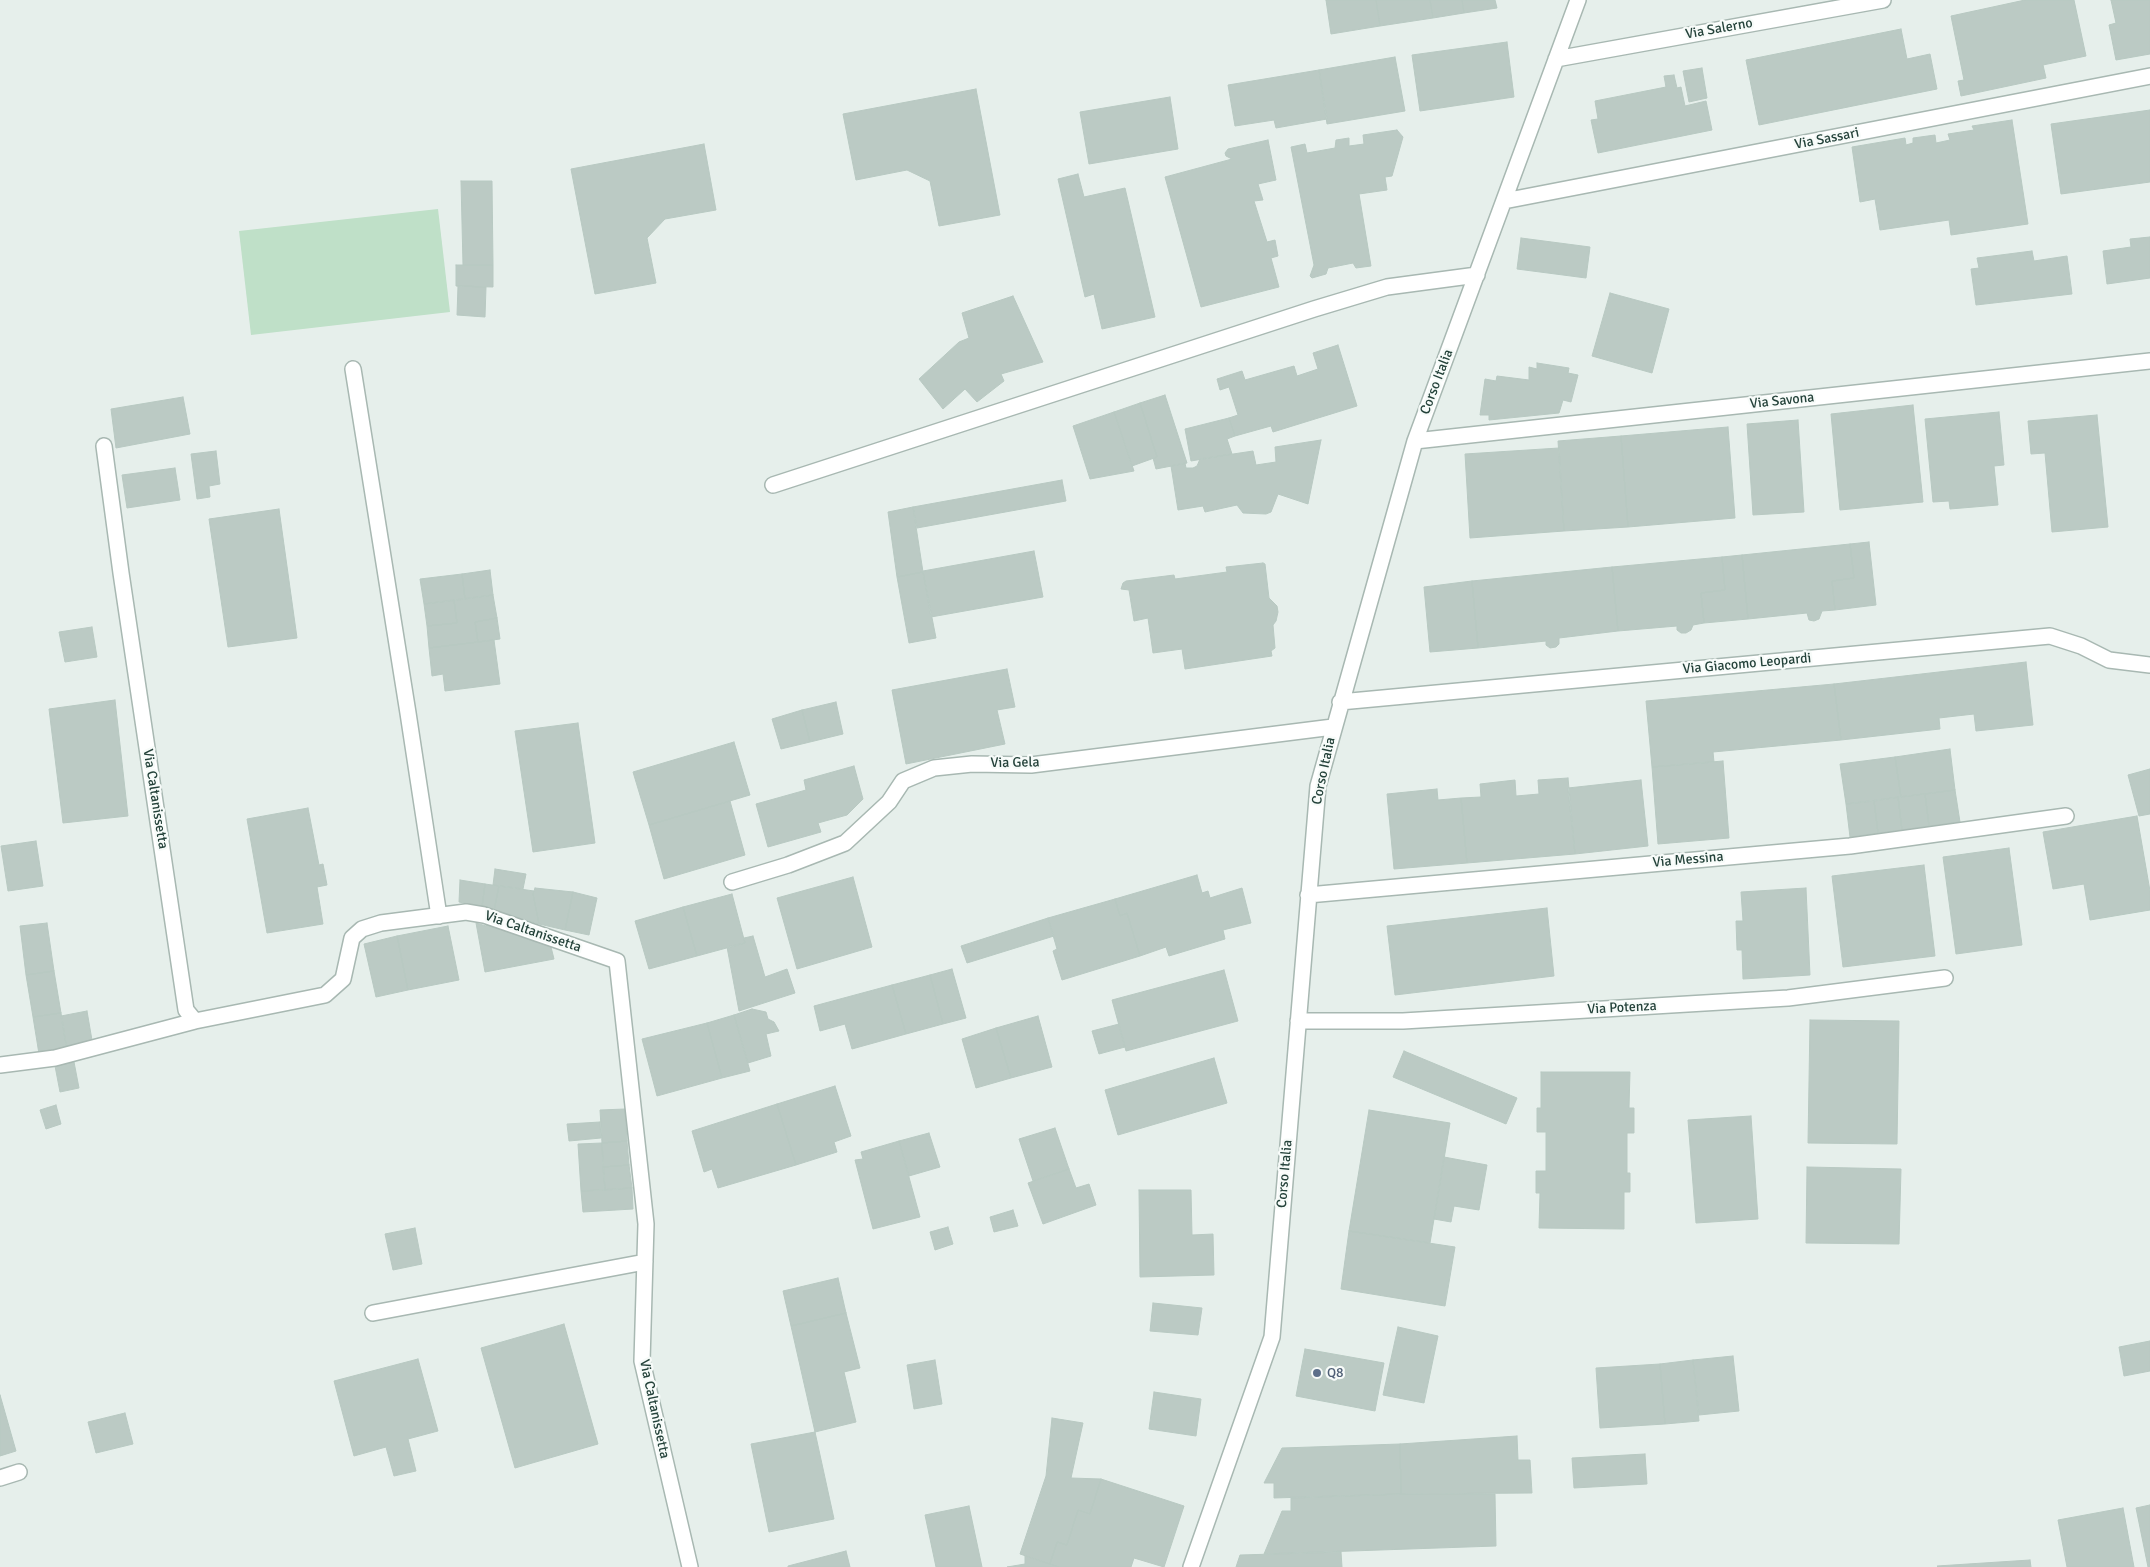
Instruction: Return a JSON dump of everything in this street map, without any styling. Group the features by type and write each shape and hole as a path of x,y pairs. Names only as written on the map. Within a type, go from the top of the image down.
{"street":[{"name":"Corso Italia","path":"1191,1567 1272,1337 1318,786 1340,702 1415,441 1578,0"},
{"name":"Via Salerno","path":"1556,59 1883,0"},
{"name":"Via Sassari","path":"1504,201 2150,76"},
{"path":"773,485 1342,301 1387,288 1477,275"},
{"name":"Via Savona","path":"1415,441 2150,361"},
{"path":"352,369 439,916"},
{"name":"Via Caltanissetta","path":"104,446 186,1010 195,1021 325,995 343,979 352,938 362,929 382,923 466,912 484,915 617,961 646,1224 642,1361 690,1567"},
{"name":"Via Giacomo Leopardi","path":"1340,702 2050,636 2081,646 2109,660 2150,665"},
{"name":"Via Gela","path":"732,882 788,865 845,843 889,802 903,781 934,768 972,764 1031,765 1333,727"},
{"name":"Via Messina","path":"1308,895 1850,846 2066,816"},
{"name":"Via Potenza","path":"1298,1021 1403,1021 1788,998 1945,978"},
{"path":"0,1065 55,1058 195,1021"},
{"path":"373,1313 645,1262"},
{"path":"0,1478 19,1472"}],"green space":[{"path":"438,209 450,312 251,335 239,231"}],"building":[{"path":"1326,0 1376,0 1380,26 1331,34"},
{"path":"1376,0 1430,0 1433,18 1380,26"},
{"path":"1430,0 1462,0 1464,13 1433,18"},
{"path":"1462,0 1495,0 1497,8 1464,13"},
{"path":"2025,0 2074,0 2086,56 2043,65 2046,78 1961,96 1958,81 1964,80 1951,16"},
{"path":"2111,0 2150,0 2150,54 2116,60 2109,25 2116,23"},
{"path":"1901,29 1907,59 1930,54 1937,89 1759,125 1746,60"},
{"path":"1507,42 1514,97 1420,111 1412,55"},
{"path":"1395,57 1405,111 1327,124 1319,70"},
{"path":"1702,68 1707,98 1689,102 1683,71"},
{"path":"1319,70 1327,119 1276,128 1274,120 1235,126 1228,85"},
{"path":"1674,75 1677,88 1681,87 1685,106 1706,101 1712,130 1598,153 1591,120 1598,119 1595,101 1666,87 1664,76"},
{"path":"976,89 1000,215 939,226 930,181 907,170 856,180 843,114"},
{"path":"1170,97 1178,149 1089,164 1080,112"},
{"path":"2150,110 2150,182 2061,194 2051,124"},
{"path":"2012,120 2028,224 1951,235 1949,220 1880,230 1875,199 1860,202 1852,147 1905,138 1906,145 1913,143 1913,138 1935,135 1936,143 1950,140 1948,134 1974,130 1972,126"},
{"path":"1397,130 1403,137 1392,176 1385,177 1387,190 1359,194 1371,266 1356,268 1353,263 1328,268 1326,274 1312,278 1310,276 1314,265 1291,147 1305,144 1307,153 1335,148 1336,140 1349,138 1349,146 1364,144 1363,135"},
{"path":"1268,140 1276,180 1258,184 1263,200 1254,201 1267,242 1275,240 1278,256 1271,258 1279,287 1201,307 1165,177 1232,159 1226,156 1225,153 1228,149"},
{"path":"704,144 716,210 665,219 647,238 656,283 595,294 571,169"},
{"path":"1078,174 1084,197 1125,188 1155,317 1102,329 1094,294 1085,297 1058,179"},
{"path":"461,181 492,181 493,265 463,265"},
{"path":"2150,237 2150,278 2107,284 2103,251 2131,247 2130,239"},
{"path":"1521,238 1590,247 1586,278 1517,269"},
{"path":"2032,251 2034,261 2067,256 2072,294 1976,305 1971,269 1979,268 1977,258"},
{"path":"456,265 493,265 493,287 456,286"},
{"path":"458,286 486,287 485,317 457,315"},
{"path":"1610,293 1669,309 1652,373 1592,356"},
{"path":"1013,296 1043,362 1001,374 1004,381 977,402 965,389 943,409 919,379 959,342 969,338 962,313"},
{"path":"1338,345 1357,406 1273,432 1271,426 1235,436 1229,418 1238,415 1229,387 1220,390 1217,379 1242,371 1245,380 1294,366 1297,376 1318,369 1313,353"},
{"path":"1537,363 1569,368 1568,373 1578,375 1571,402 1563,400 1559,413 1489,420 1489,415 1480,415 1485,379 1496,381 1497,376 1529,380 1529,367 1537,369"},
{"path":"1165,395 1187,463 1156,469 1153,458 1157,457 1140,403"},
{"path":"183,397 190,434 116,448 111,409"},
{"path":"1140,403 1157,457 1132,466 1114,412"},
{"path":"1913,405 1923,502 1840,510 1831,414"},
{"path":"1114,412 1134,471 1090,479 1073,426"},
{"path":"1999,412 2004,465 1994,466 1998,505 1950,509 1949,501 1933,502 1925,419"},
{"path":"2097,415 2108,527 2052,532 2045,453 2031,454 2028,421"},
{"path":"1229,418 1235,436 1227,439 1232,454 1191,461 1185,429"},
{"path":"1798,420 1804,512 1753,515 1747,424"},
{"path":"1728,427 1735,518 1628,527 1621,436"},
{"path":"1621,436 1628,527 1564,531 1558,441"},
{"path":"1321,440 1308,504 1278,494 1271,512 1266,514 1243,513 1237,505 1205,512 1203,506 1178,510 1171,466 1185,463 1186,468 1193,468 1197,466 1200,459 1253,451 1256,465 1276,462 1275,447"},
{"path":"1559,448 1564,531 1470,538 1465,454"},
{"path":"216,451 220,484 209,486 210,497 197,499 191,454"},
{"path":"175,468 180,500 127,508 122,475"},
{"path":"1062,480 1066,501 917,528 913,507"},
{"path":"913,507 923,572 897,577 888,512"},
{"path":"279,509 297,638 228,647 209,519"},
{"path":"1869,542 1876,605 1835,610 1832,581 1854,578 1850,544"},
{"path":"1850,544 1854,578 1832,581 1835,610 1822,611 1819,619 1814,621 1809,620 1807,613 1748,619 1742,555"},
{"path":"1034,551 1043,597 931,617 923,571"},
{"path":"1742,555 1748,619 1704,623 1701,593 1725,590 1722,557"},
{"path":"1722,557 1725,590 1701,593 1704,623 1693,625 1691,630 1686,633 1681,633 1677,630 1677,626 1618,631 1612,567"},
{"path":"1265,564 1269,598 1277,606 1278,612 1273,625 1275,648 1271,651 1272,656 1185,669 1182,649 1153,653 1148,618 1134,621 1129,590 1121,589 1126,581 1174,575 1175,579 1227,572 1226,567"},
{"path":"1612,567 1618,631 1559,638 1559,644 1556,647 1550,648 1546,645 1546,641 1478,648 1472,581"},
{"path":"490,570 493,595 465,599 462,574"},
{"path":"923,572 936,638 909,643 897,577"},
{"path":"462,574 465,599 424,604 420,579"},
{"path":"1472,581 1478,648 1430,652 1424,587"},
{"path":"493,595 497,618 475,622 478,642 429,648 427,626 457,623 454,600"},
{"path":"454,600 457,623 427,626 424,604"},
{"path":"497,618 500,639 478,642 475,622"},
{"path":"92,627 97,657 65,662 59,632"},
{"path":"494,640 500,684 445,691 443,674 432,676 429,648"},
{"path":"2026,662 2033,725 1976,731 1974,714 1939,718 1940,729 1841,740 1834,684"},
{"path":"1007,669 1015,707 997,710 1005,744 906,764 892,690"},
{"path":"1834,684 1841,740 1713,752 1714,762 1652,767 1646,701"},
{"path":"115,700 128,816 63,823 49,709"},
{"path":"836,702 843,734 810,742 802,710"},
{"path":"802,710 810,742 781,749 772,719"},
{"path":"578,723 595,843 533,852 515,731"},
{"path":"734,742 750,795 649,825 633,772"},
{"path":"1950,749 1955,790 1901,797 1895,757"},
{"path":"1895,757 1901,797 1846,804 1840,764"},
{"path":"1723,761 1729,838 1658,844 1652,767"},
{"path":"854,766 863,799 847,815 818,823 821,832 768,847 756,804 806,790 804,780"},
{"path":"2150,769 2150,814 2139,816 2128,775"},
{"path":"1568,778 1575,854 1467,863 1461,798 1481,797 1480,784 1515,780 1516,796 1539,794 1538,780"},
{"path":"1641,780 1648,846 1575,854 1568,788"},
{"path":"1437,789 1438,800 1461,798 1467,863 1394,869 1387,794"},
{"path":"1955,790 1960,822 1929,826 1925,794"},
{"path":"1925,794 1929,826 1902,830 1898,797"},
{"path":"1898,797 1902,830 1878,833 1874,801"},
{"path":"730,801 745,855 664,879 649,825"},
{"path":"1874,801 1878,833 1850,837 1846,804"},
{"path":"308,808 319,865 323,864 327,885 317,887 323,924 267,933 247,819"},
{"path":"2137,816 2150,891 2150,910 2090,920 2084,884 2053,889 2043,832"},
{"path":"36,841 43,886 8,891 1,846"},
{"path":"2009,848 2022,945 1956,954 1943,857"},
{"path":"1924,865 1935,956 1843,967 1832,876"},
{"path":"495,869 526,874 523,889 493,885"},
{"path":"1197,875 1202,893 1208,891 1210,898 1242,888 1251,923 1223,930 1225,939 1169,956 1166,947 1140,956 1127,913 1120,916 1115,899"},
{"path":"853,877 872,947 797,969 777,898"},
{"path":"460,880 485,884 482,907 459,902"},
{"path":"485,884 499,886 494,911 482,907"},
{"path":"499,886 534,891 539,924 494,911"},
{"path":"535,888 573,892 565,930 539,924 533,894"},
{"path":"1806,888 1810,975 1743,979 1742,950 1737,950 1736,921 1743,921 1741,892"},
{"path":"573,892 597,898 589,935 565,930"},
{"path":"732,894 745,943 697,956 683,907"},
{"path":"1115,899 1120,916 1127,913 1140,956 1062,980 1053,951 1057,949 1048,918"},
{"path":"683,907 697,956 649,969 635,921"},
{"path":"1547,908 1554,976 1395,995 1387,926"},
{"path":"1048,918 1054,936 967,963 961,946"},
{"path":"488,920 501,924 500,929 550,943 554,959 485,972 476,923 486,926"},
{"path":"47,923 54,971 26,975 20,926"},
{"path":"448,926 459,980 408,990 397,936"},
{"path":"397,936 408,990 376,997 364,944"},
{"path":"753,936 765,977 787,969 795,993 739,1011 727,947 745,943 744,938"},
{"path":"952,969 966,1018 943,1024 930,975"},
{"path":"1224,970 1238,1021 1126,1051 1112,1000"},
{"path":"54,971 61,1013 33,1017 26,975"},
{"path":"930,975 943,1024 906,1034 892,985"},
{"path":"892,985 906,1034 852,1049 845,1024 820,1031 814,1006"},
{"path":"752,1009 766,1012 768,1019 774,1022 779,1031 766,1034 771,1056 748,1063 734,1015"},
{"path":"87,1011 93,1046 67,1050 61,1016"},
{"path":"61,1013 67,1050 39,1054 33,1017"},
{"path":"734,1015 750,1071 722,1078 707,1023"},
{"path":"1038,1016 1052,1067 1011,1078 996,1028"},
{"path":"1810,1020 1899,1021 1897,1144 1808,1143"},
{"path":"707,1023 722,1078 657,1096 642,1039"},
{"path":"1119,1024 1125,1047 1099,1054 1092,1031"},
{"path":"996,1028 1011,1078 976,1088 962,1039"},
{"path":"1404,1051 1517,1098 1506,1124 1393,1077"},
{"path":"1214,1058 1227,1103 1118,1135 1105,1090"},
{"path":"74,1062 79,1088 60,1092 55,1066"},
{"path":"1541,1072 1630,1072 1629,1108 1634,1108 1634,1133 1627,1133 1627,1173 1630,1173 1630,1192 1624,1192 1624,1229 1539,1228 1540,1193 1536,1193 1536,1171 1546,1171 1546,1132 1537,1132 1537,1108 1541,1108"},
{"path":"835,1086 851,1136 834,1142 837,1152 796,1165 777,1104"},
{"path":"777,1104 796,1165 718,1188 712,1169 704,1172 692,1131"},
{"path":"56,1105 61,1124 46,1129 40,1110"},
{"path":"625,1109 627,1141 602,1143 600,1110"},
{"path":"1369,1110 1450,1123 1430,1243 1349,1231"},
{"path":"1751,1116 1758,1219 1696,1223 1688,1120"},
{"path":"600,1122 601,1138 569,1141 567,1124"},
{"path":"1055,1128 1069,1169 1033,1181 1019,1139"},
{"path":"929,1133 940,1167 909,1176 899,1141"},
{"path":"627,1141 629,1165 603,1167 602,1143"},
{"path":"899,1141 920,1217 873,1229 855,1160 863,1159 861,1152"},
{"path":"602,1143 605,1190 581,1191 578,1144"},
{"path":"1444,1157 1487,1165 1479,1210 1454,1206 1451,1222 1434,1219"},
{"path":"629,1165 632,1188 605,1190 603,1167"},
{"path":"1807,1167 1901,1169 1899,1244 1806,1243"},
{"path":"1069,1169 1076,1188 1089,1184 1096,1205 1043,1224 1028,1183"},
{"path":"632,1188 633,1209 583,1212 581,1191"},
{"path":"1139,1190 1191,1190 1192,1235 1213,1234 1214,1275 1140,1277"},
{"path":"1013,1210 1018,1226 994,1232 990,1217"},
{"path":"948,1227 953,1244 935,1250 930,1232"},
{"path":"415,1228 422,1264 393,1270 385,1234"},
{"path":"1349,1231 1455,1247 1445,1306 1341,1289"},
{"path":"838,1278 846,1313 791,1326 783,1291"},
{"path":"1153,1303 1202,1308 1198,1335 1150,1331"},
{"path":"846,1313 860,1368 844,1372 856,1422 815,1432 791,1326"},
{"path":"564,1324 598,1444 515,1468 481,1348"},
{"path":"1398,1327 1438,1336 1424,1403 1383,1395"},
{"path":"2150,1341 2150,1371 2124,1376 2119,1347"},
{"path":"1305,1349 1384,1363 1375,1411 1296,1396"},
{"path":"1733,1356 1739,1411 1699,1415 1693,1360"},
{"path":"418,1359 438,1431 408,1439 416,1471 394,1476 386,1447 354,1456 334,1381"},
{"path":"935,1360 942,1404 914,1409 907,1365"},
{"path":"1693,1360 1699,1421 1665,1424 1660,1364"},
{"path":"1660,1364 1665,1424 1600,1428 1596,1368"},
{"path":"1154,1392 1201,1399 1196,1436 1149,1429"},
{"path":"0,1395 16,1451 0,1456"},
{"path":"125,1413 133,1444 96,1453 88,1422"},
{"path":"1052,1418 1083,1423 1071,1478 1101,1479 1090,1514 1078,1510 1067,1545 1057,1542 1050,1564 1020,1554 1046,1476"},
{"path":"815,1432 834,1519 769,1532 751,1444"},
{"path":"1517,1436 1518,1460 1530,1460 1532,1493 1401,1494 1400,1444"},
{"path":"1400,1444 1401,1494 1274,1498 1274,1483 1264,1483 1282,1448"},
{"path":"1645,1454 1647,1484 1574,1488 1572,1458"},
{"path":"1101,1479 1184,1506 1164,1567 1134,1558 1131,1567 1059,1567 1050,1564 1057,1542 1067,1545 1078,1510 1090,1514"},
{"path":"1401,1494 1495,1494 1496,1546 1264,1554 1282,1511 1291,1511 1291,1498"},
{"path":"2150,1505 2150,1567 2148,1567 2136,1508"},
{"path":"969,1506 982,1567 936,1567 925,1515"},
{"path":"2123,1508 2134,1567 2067,1567 2058,1520"},
{"path":"846,1551 850,1567 788,1567 788,1566"},
{"path":"1341,1552 1342,1567 1236,1567 1240,1555"},
{"path":"1025,1556 1059,1567 1007,1567 1025,1564"},
{"path":"2030,1560 2031,1567 1937,1566"}],"place":[{"name":"Q8","path":"1317,1373"}]}
